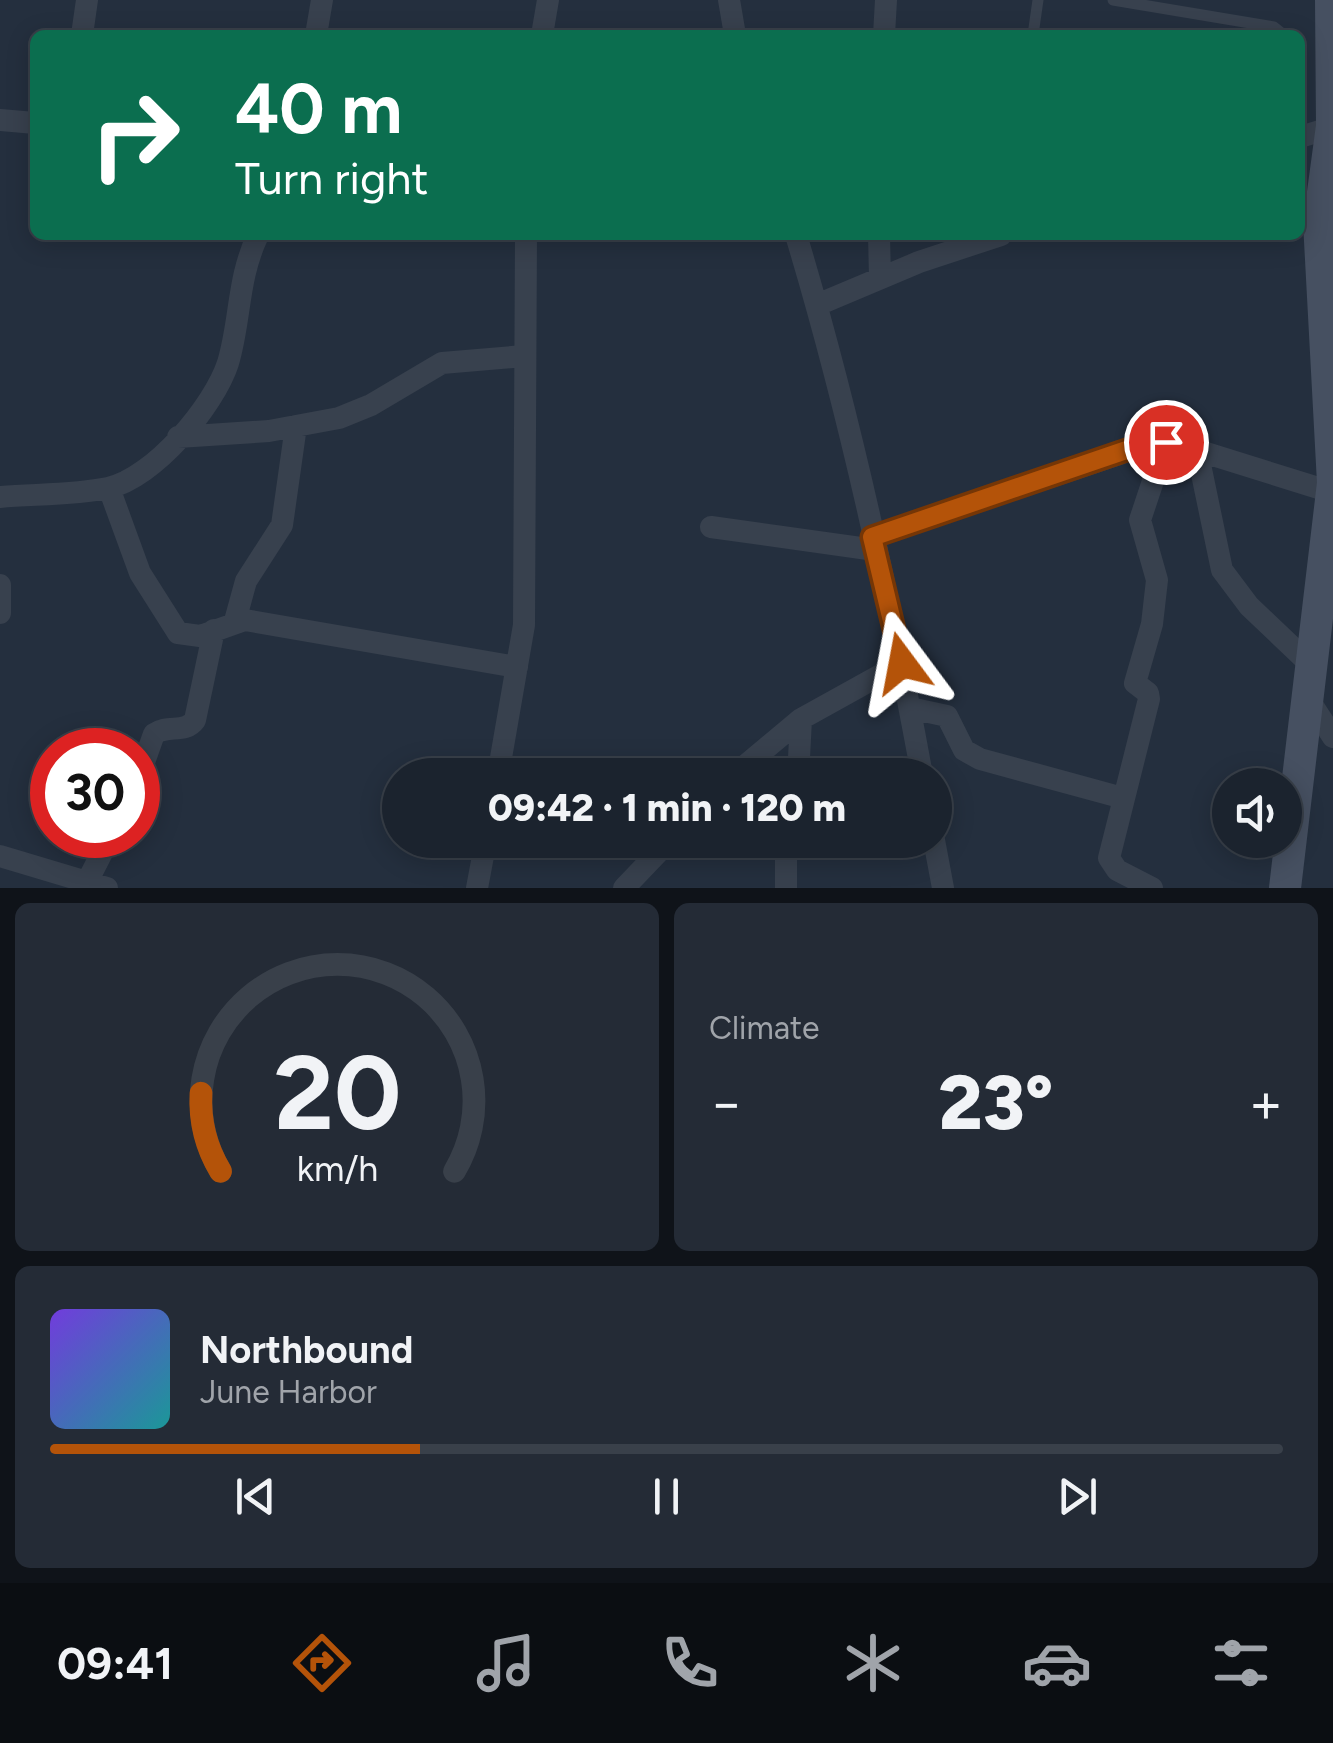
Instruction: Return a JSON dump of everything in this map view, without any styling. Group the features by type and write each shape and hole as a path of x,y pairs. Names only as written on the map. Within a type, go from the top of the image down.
{"main road":[{"path":"1285,888 1332,492 1319,222 1332,127 1331,0"}],"street":[{"path":"83,30 87,0"},
{"path":"317,30 322,0"},
{"path":"543,30 548,0"},
{"path":"729,0 734,30"},
{"path":"884,30 886,0"},
{"path":"0,120 30,123"},
{"path":"1305,135 1332,127"},
{"path":"0,498 109,488 130,480 178,437 208,406 220,382 228,361 242,272 256,240"},
{"path":"501,758 524,625 526,240"},
{"path":"798,240 874,543 919,758"},
{"path":"879,240 880,278"},
{"path":"817,305 987,240"},
{"path":"178,437 296,426 355,412 442,363 524,356"},
{"path":"160,731 186,728 196,720 224,626 246,580 282,525 296,426"},
{"path":"711,526 874,543 1146,444 1166,442 1332,492"},
{"path":"1146,444 1154,478 1140,520 1157,580 1152,624 1135,683 1148,693 1149,699 1110,864 1148,887"},
{"path":"1197,450 1222,570 1309,681 1333,737"},
{"path":"109,488 132,556 170,625 189,637 224,626 277,624 517,667"},
{"path":"0,585 0,612"},
{"path":"754,758 801,719 902,663"},
{"path":"910,708 947,716 964,750 980,759 1123,798"},
{"path":"796,758 801,719"},
{"path":"0,856 57,881 97,885 105,858"},
{"path":"477,888 483,858"},
{"path":"624,888 653,858"},
{"path":"786,858 786,888"},
{"path":"937,858 943,888"}],"lane":[{"path":"1034,30 1038,0"},
{"path":"1112,0 1278,30"}],"route":[{"path":"902,663 872,537 1141,445 1166,442"}]}
